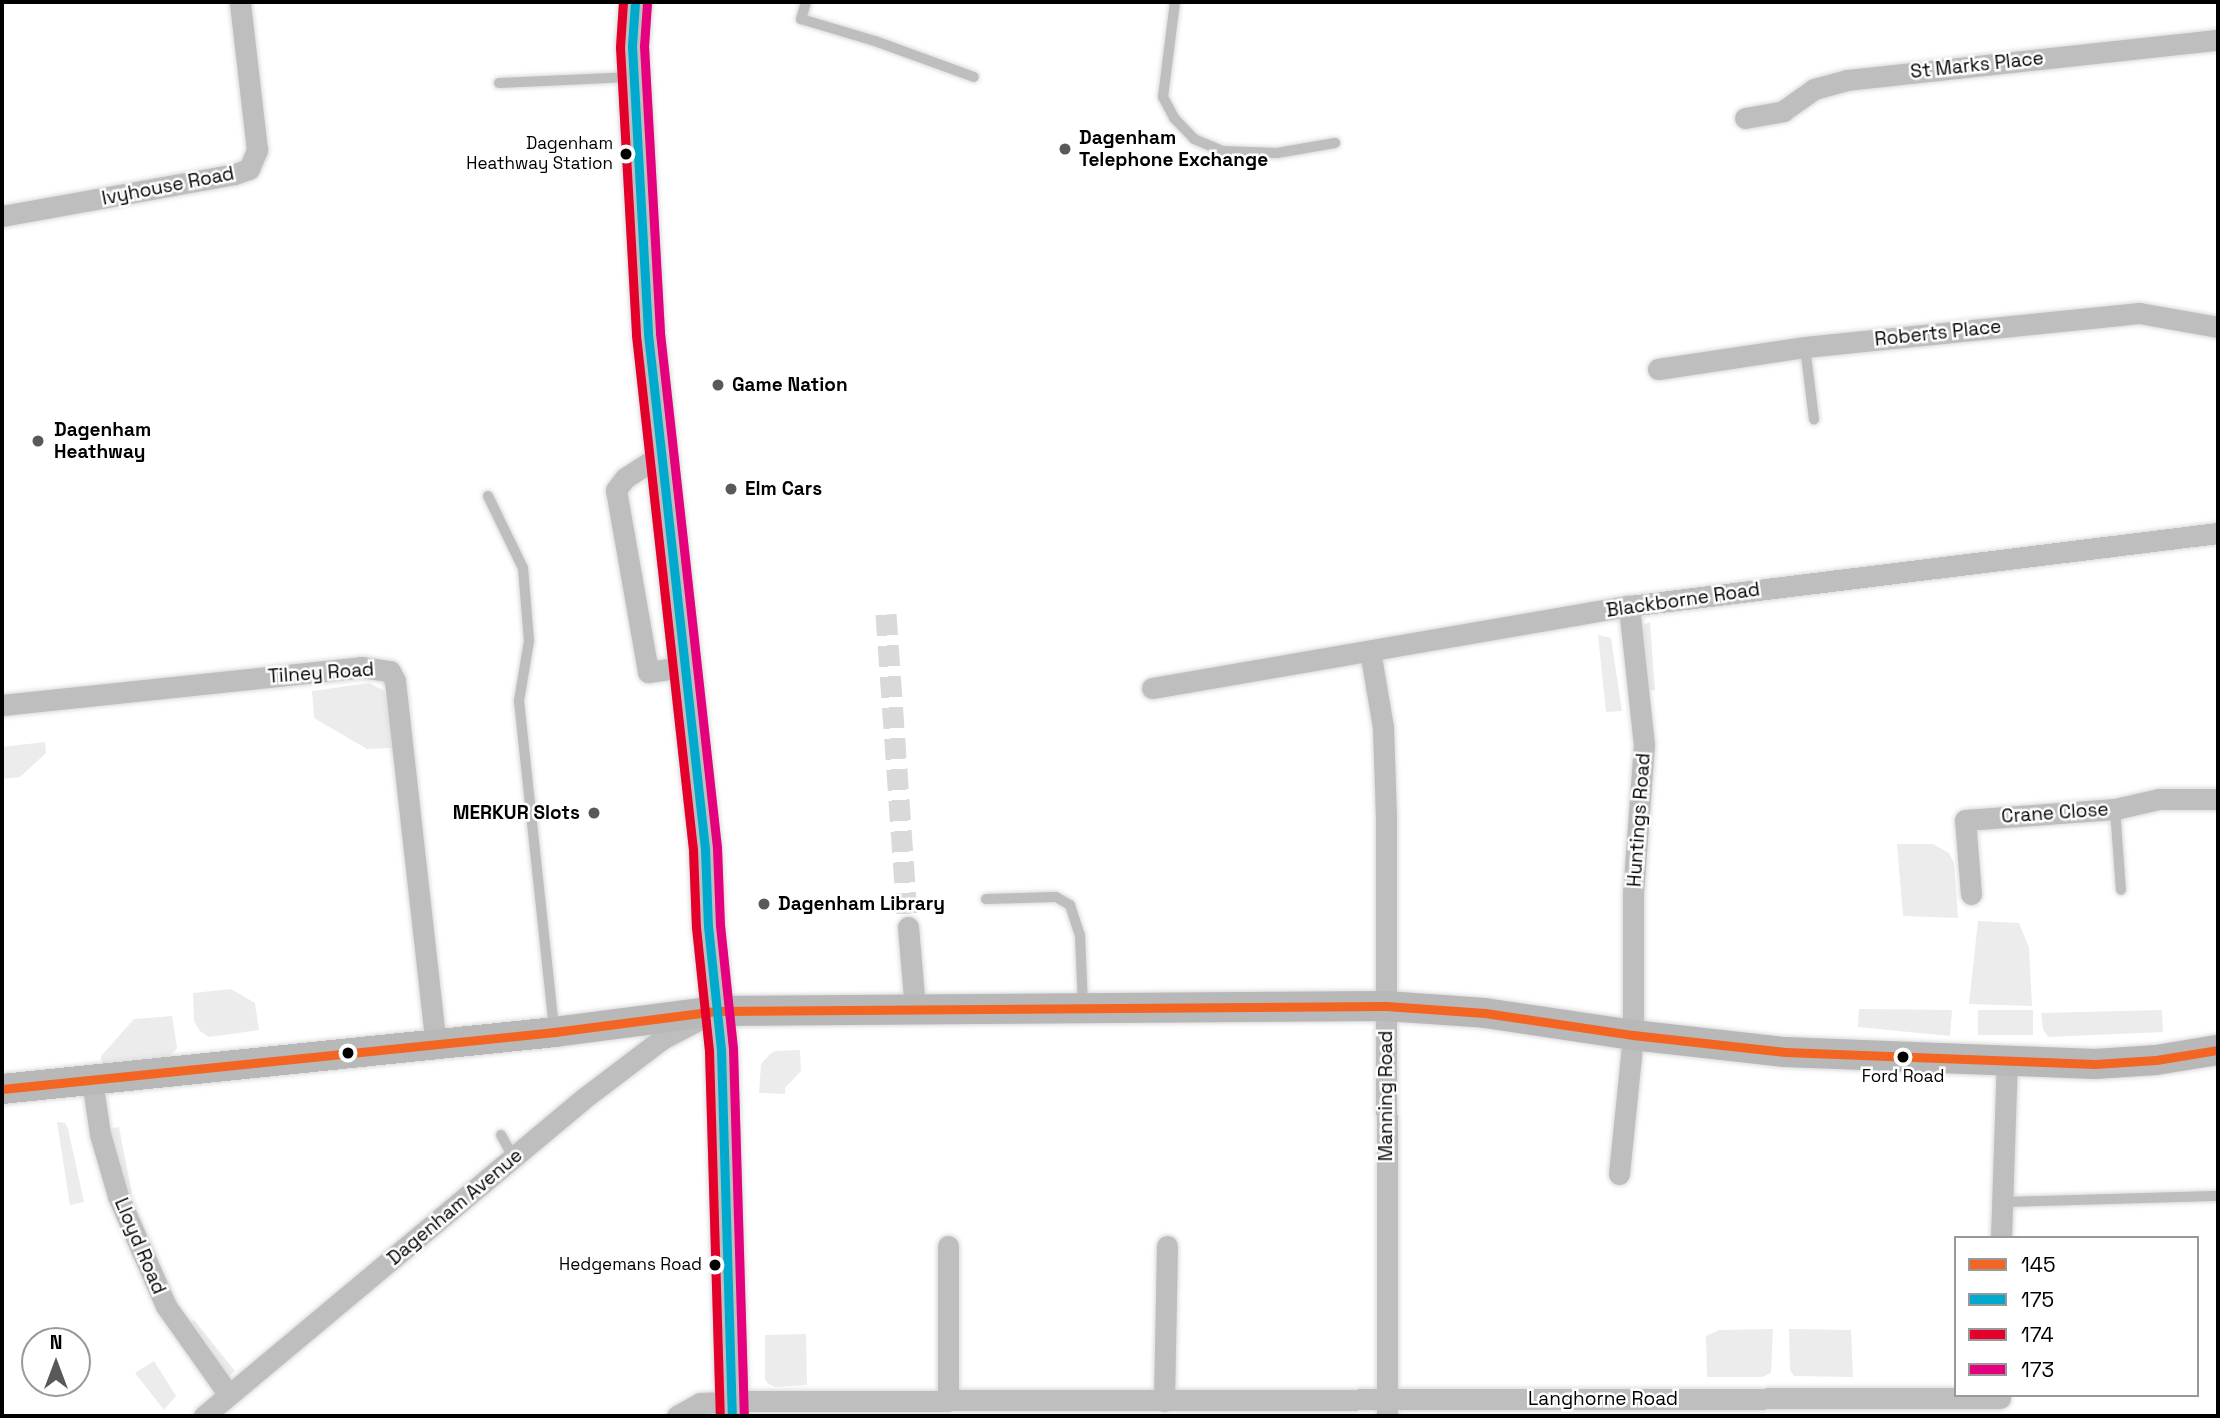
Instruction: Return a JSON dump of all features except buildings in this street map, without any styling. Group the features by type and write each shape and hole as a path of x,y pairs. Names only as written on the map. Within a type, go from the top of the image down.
{"main road":[{"path":"635,2 634,76 640,215 659,456 705,849 727,1178 732,1409"}],"street":[{"name":"Ivyhouse Road","path":"2,216 248,169 257,150 240,2"},
{"name":"St Marks Place","path":"1745,118 1783,111 1814,89 1847,80 2218,40"},
{"name":"Roberts Place","path":"1658,369 1805,347 2139,313 2218,327"},
{"path":"659,456 625,478 616,491 648,671 682,667"},
{"name":"Blackborne Road","path":"1152,688 1629,606 2218,533"},
{"name":"Huntings Road","path":"1619,1174 1633,1035 1633,894 1644,745 1629,606"},
{"name":"Manning Road","path":"1370,651 1383,727 1386,819 1387,1408"},
{"name":"Tilney Road","path":"2,705 362,667 390,671 395,681 436,1044"},
{"name":"Crane Close","path":"1971,894 1965,820 2115,809 2159,799 2218,799"},
{"path":"908,927 915,1009"},
{"path":"2,1089 555,1032 716,1011 1386,1006 1485,1013 1633,1035 1784,1052 2095,1064 2156,1060 2218,1050"},
{"name":"Dagenham Avenue","path":"204,1416 583,1099 662,1039 716,1011"},
{"path":"2001,1236 2007,1060"},
{"name":"Lloyd Road","path":"92,1080 100,1134 118,1196 155,1282 166,1306 229,1395"},
{"path":"948,1246 948,1401"},
{"path":"1164,1401 1167,1246"},
{"name":"Langhorne Road","path":"677,1416 700,1403 732,1409 948,1401 1322,1400 1387,1408 1442,1400 2000,1403"}],"lane":[{"path":"806,2 800,19 874,41 974,77"},
{"path":"1175,2 1163,97 1174,118 1194,139 1222,151 1277,153 1335,143"},
{"path":"499,83 634,76"},
{"path":"1805,347 1814,419"},
{"path":"488,496 523,568 529,641 519,701 555,1032"},
{"path":"2115,809 2121,890"},
{"path":"986,900 1056,897 1070,905 1080,935 1083,1009"},
{"path":"501,1135 514,1158"},
{"path":"2001,1202 2218,1196"}],"shaded area":[{"path":"1650,622 1655,690 1642,691 1639,627"},
{"path":"1598,635 1611,638 1622,711 1606,712"},
{"path":"369,683 383,690 387,697 392,748 367,749 314,718 312,691"},
{"path":"45,742 46,753 20,777 2,779 2,747"},
{"path":"1897,844 1933,844 1949,853 1954,863 1958,918 1903,916"},
{"path":"1978,921 2019,923 2029,948 2032,1006 1969,1004"},
{"path":"231,989 255,1003 259,1030 209,1037 200,1031 194,1021 193,993"},
{"path":"1859,1009 1952,1010 1950,1036 1858,1027"},
{"path":"1978,1010 2033,1010 2033,1035 1978,1035"},
{"path":"2162,1010 2163,1032 2048,1037 2043,1029 2041,1013"},
{"path":"172,1016 177,1048 167,1060 102,1066 101,1056 134,1019"},
{"path":"800,1050 801,1071 785,1088 785,1094 759,1093 761,1064 770,1054 775,1051"},
{"path":"57,1122 65,1123 68,1129 84,1202 70,1205"},
{"path":"119,1127 132,1194 123,1195 110,1129"},
{"path":"194,1320 235,1371 225,1379 178,1325"},
{"path":"1773,1329 1771,1373 1762,1377 1707,1377 1706,1336 1719,1330"},
{"path":"1789,1329 1851,1330 1853,1377 1794,1376 1790,1370"},
{"path":"806,1334 807,1385 776,1387 768,1384 765,1379 765,1335"},
{"path":"154,1361 176,1396 164,1410 135,1373"}],"tunnel":[{"path":"886,614 908,927"}],"transit line":[{"name":"174","path":"623,2 620,47 636,335 693,850 696,927 709,1051 720,1416"},
{"name":"175","path":"635,2 632,46 648,334 705,849 708,926 721,1050 732,1416"},
{"name":"173","path":"647,3 644,46 660,333 717,848 720,925 733,1049 744,1416"},
{"name":"145","path":"2,1089 555,1032 716,1011 1386,1006 1485,1013 1633,1035 1785,1052 2095,1064 2156,1060 2218,1050"}],"place":[{"name":"Dagenham Telephone Exchange","path":"1065,149"},
{"name":"Dagenham Heathway Station","path":"626,154"},
{"name":"Game Nation","path":"718,385"},
{"name":"Dagenham Heathway","path":"38,441"},
{"name":"Elm Cars","path":"731,489"},
{"name":"MERKUR Slots","path":"594,813"},
{"name":"Dagenham Library","path":"764,904"},
{"name":"Ford Road","path":"1903,1057"},
{"name":"Hedgemans Road","path":"715,1265"}]}
